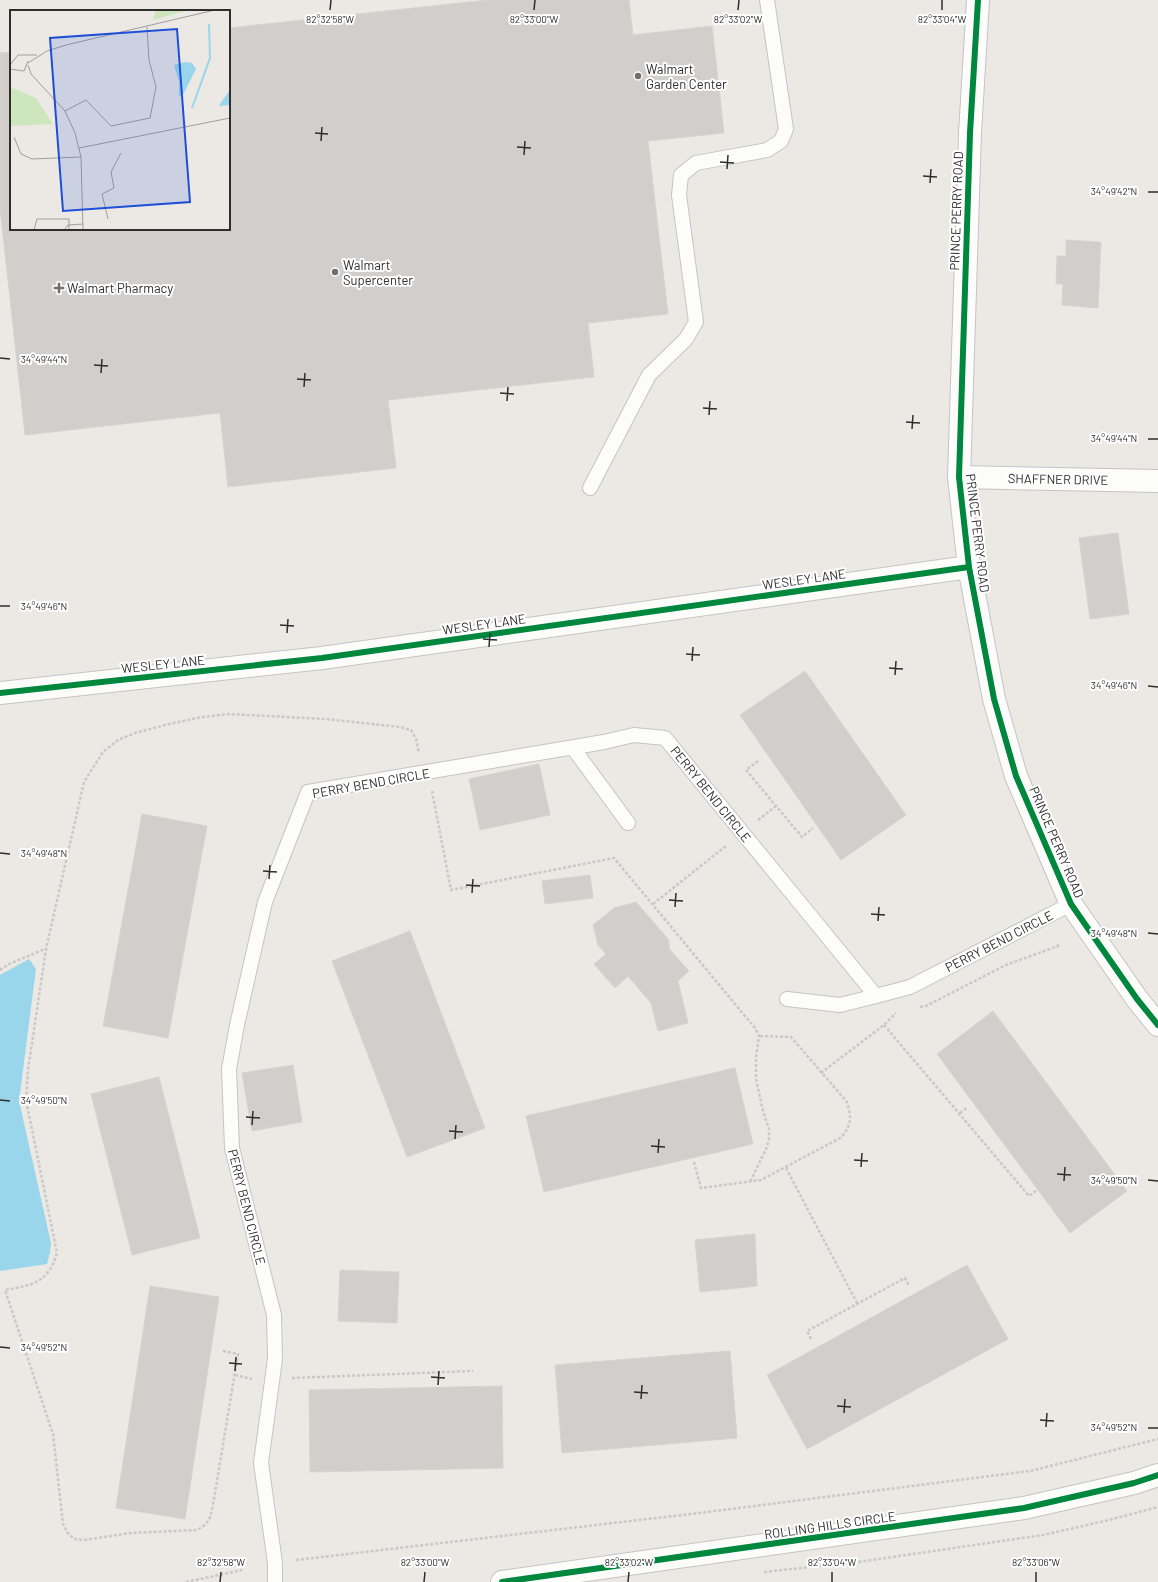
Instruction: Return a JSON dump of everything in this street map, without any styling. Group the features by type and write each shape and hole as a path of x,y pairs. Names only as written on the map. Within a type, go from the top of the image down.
{"street":[{"name":"PRINCE PERRY ROAD","path":"978,0 970,133 958,477 969,567 994,699 1016,776 1071,904 1137,999 1158,1025"},
{"name":"SHAFFNER DRIVE","path":"958,477 1158,481"},
{"name":"WESLEY LANE","path":"0,693 322,658 969,567"},
{"name":"ROLLING HILLS CIRCLE","path":"502,1582 1024,1508 1134,1483 1158,1475"}],"lane":[{"path":"590,488 649,375 686,339 696,322 679,196 681,175 696,163 768,150 780,141 786,129 767,0"},
{"name":"PERRY BEND CIRCLE","path":"274,1582 275,1563 261,1463 275,1359 274,1315 232,1148 229,1069 237,1025 265,902 308,792 573,748 634,735 665,738 876,996 910,987 1071,904"},
{"path":"573,748 628,823"},
{"path":"787,999 840,1005 876,996"}],"path":[{"path":"0,1290 26,1286 42,1279 53,1267 57,1253 26,1100 28,1070 46,949 84,782 103,752 118,740 169,724 202,717 229,714 326,719 400,727 411,730 416,739 421,761 432,790 451,890 614,858 750,1022 759,1036 756,1057 756,1079 763,1111 769,1129 769,1139 767,1147 750,1182"},
{"path":"758,761 746,770 802,837 813,828"},
{"path":"653,904 776,806"},
{"path":"913,1008 926,1006 1006,965 1058,946 1056,943"},
{"path":"0,970 9,964 46,949"},
{"path":"821,1073 884,1025 897,1012 902,1011"},
{"path":"884,1025 1029,1196 1036,1191"},
{"path":"694,1162 701,1188 761,1180 842,1137 850,1125 850,1112 847,1102 790,1037 759,1036"},
{"path":"960,1113 967,1108"},
{"path":"786,1168 857,1303"},
{"path":"811,1339 807,1331 857,1303 905,1278 909,1286"},
{"path":"5,1290 53,1434 63,1524 68,1534 74,1539 96,1540 130,1533 197,1530 206,1525 210,1518 213,1505 238,1354 223,1351"},
{"path":"235,1375 258,1380 473,1371"},
{"path":"295,1560 699,1513 1030,1471 1158,1439"},
{"path":"762,1572 865,1561 1043,1535 1158,1507"},
{"path":"186,1582 242,1570"}],"water":[{"path":"29,959 36,969 19,1101 51,1243 47,1264 0,1271 0,975"}],"building":[{"name":"Walmart Supercenter","path":"487,0 629,0 633,35 712,26 724,133 648,141 668,314 588,323 594,377 388,400 396,468 228,487 220,413 25,435 0,208 0,53 10,52 10,230 230,230 230,28"},
{"path":"1066,240 1101,242 1098,308 1062,305 1063,284 1056,284 1057,256 1066,256"},
{"path":"1118,533 1129,614 1090,619 1079,538"},
{"path":"805,671 906,815 841,860 740,715"},
{"path":"539,764 550,815 480,830 469,779"},
{"path":"142,814 207,826 168,1038 103,1026"},
{"path":"590,875 593,898 545,904 542,881"},
{"path":"636,902 668,939 670,950 689,971 678,981 688,1023 658,1031 651,1003 628,976 615,988 594,964 606,954 598,945 593,925 614,908"},
{"path":"410,931 485,1128 407,1157 332,961"},
{"path":"993,1011 1127,1191 1070,1233 937,1054"},
{"path":"293,1065 302,1122 252,1131 242,1073"},
{"path":"735,1068 753,1144 544,1192 526,1116"},
{"path":"159,1077 200,1238 132,1255 91,1094"},
{"path":"755,1234 757,1286 700,1292 695,1240"},
{"path":"967,1265 1008,1339 807,1449 767,1375"},
{"path":"340,1270 399,1272 397,1323 338,1321"},
{"path":"150,1286 219,1297 185,1519 116,1508"},
{"path":"730,1351 737,1438 562,1453 555,1365"},
{"path":"502,1386 503,1468 310,1472 309,1390"}],"cycle path":[{"path":"978,0 970,133 959,477 969,567 994,699 1016,776 1071,904 1137,999 1158,1025"},
{"path":"0,693 322,658 969,567"},
{"path":"502,1582 1024,1508 1134,1483 1158,1475"}],"place":[{"name":"Walmart Garden Center","path":"638,76"},
{"name":"Walmart Supercenter","path":"335,272"},
{"name":"Walmart Pharmacy","path":"59,288"}]}
